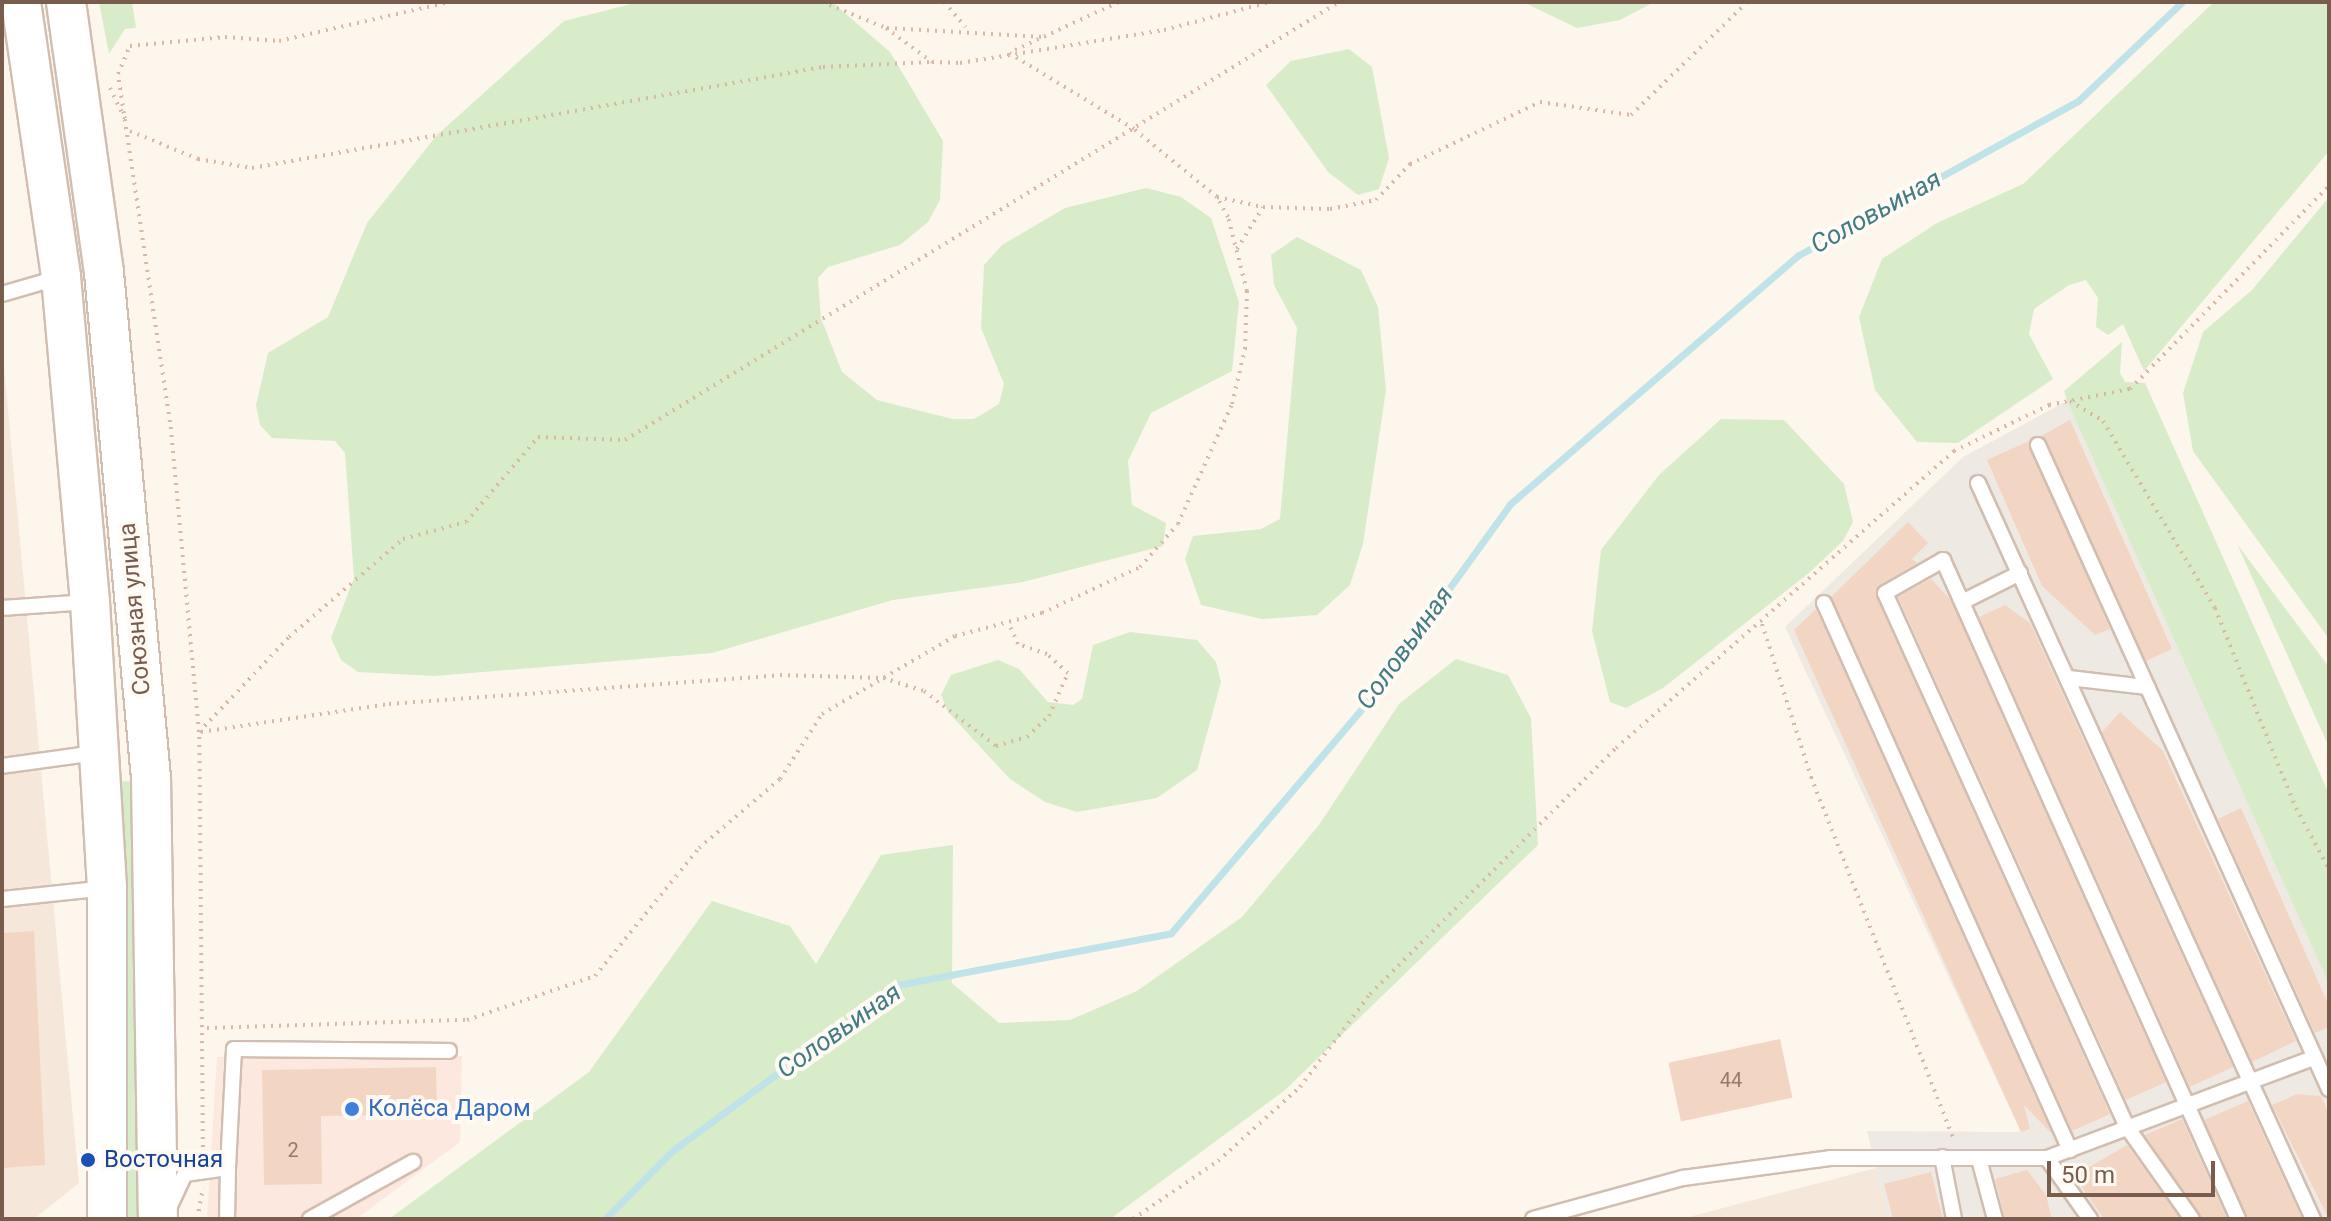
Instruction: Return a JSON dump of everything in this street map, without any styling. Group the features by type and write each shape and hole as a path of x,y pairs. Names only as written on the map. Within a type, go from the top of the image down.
{"main road":[{"name":"Союзная улица","path":"21,2 61,277 90,602 107,888 107,1219"},
{"name":"Союзная улица","path":"66,2 104,273 151,778 161,1219"}],"lane":[{"path":"2,294 61,277"},
{"path":"2038,445 2329,1089"},
{"path":"1978,483 2313,1219"},
{"path":"2192,1219 2127,1127 1885,593 1943,560 2238,1219"},
{"path":"1962,602 2020,573"},
{"path":"2,608 90,602"},
{"path":"1824,603 2070,1150"},
{"path":"2069,678 2147,687"},
{"path":"2,766 100,752"},
{"path":"2,899 107,888"},
{"path":"227,1219 234,1049 449,1051"},
{"path":"1533,1219 1683,1178 1830,1158 2047,1158 2190,1107 2315,1057"},
{"path":"1942,1157 1954,1219"},
{"path":"2047,1158 2090,1219"},
{"path":"1979,1159 1995,1219"},
{"path":"310,1219 413,1162"},
{"path":"161,1219 185,1174 203,1168 228,1168"},
{"path":"2069,1189 2077,1219"}],"path":[{"path":"197,1219 203,1168 207,1028 199,732 170,422 130,131 118,74 130,46 225,37 279,41 449,2"},
{"path":"822,2 886,28 932,62"},
{"path":"944,2 966,27"},
{"path":"1009,53 1119,2"},
{"path":"106,77 130,131 198,159 252,168 823,67 932,62 1164,30 1270,2"},
{"path":"199,732 289,637 403,539 466,522 538,437 625,440 1339,2"},
{"path":"1009,53 1134,129 1217,197 1263,207 1330,209 1376,200 1410,164 1540,102 1631,115 1747,2"},
{"path":"886,28 966,27 1044,37"},
{"path":"1133,1219 1218,1161 1300,1087 1370,994 1616,748 1954,451 2069,401 2130,389 2329,186"},
{"path":"207,1028 467,1020 595,976 699,848 780,779 822,714 955,636 1008,622 1140,567 1178,524 1232,404 1245,349 1247,291 1237,249 1217,197"},
{"path":"1237,249 1263,207"},
{"path":"2069,401 2103,421 2215,608 2290,794 2329,869"},
{"path":"199,732 389,704 642,682 883,678 924,691 996,746 1027,737 1064,696 1068,673 1047,654 1018,644 1008,622"},
{"path":"1761,623 1811,777 1960,1157"}],"shaded area":[{"path":"2,345 79,1183 34,1219 2,1219"},
{"path":"2067,401 2329,979 2329,1219 1888,1219 1867,1131 2021,1132 1785,627 1963,457"},
{"path":"462,1056 460,1142 356,1219 207,1219 217,1057"},
{"path":"1876,1168 1888,1219 1681,1219"}],"green space":[{"path":"99,2 132,2 136,28 125,29 109,54"},
{"path":"639,2 832,2 890,52 943,141 940,200 928,222 900,245 828,267 818,278 821,318 842,372 877,400 953,419 974,419 999,404 1004,384 981,328 984,265 1002,245 1065,208 1146,188 1181,197 1211,218 1239,302 1232,371 1151,413 1128,461 1132,505 1166,523 1163,546 1023,582 893,600 712,653 434,676 358,672 341,660 331,638 354,578 345,453 335,441 272,438 260,425 256,405 268,353 328,317 367,223 437,135 564,21"},
{"path":"1523,2 1654,2 1620,20 1577,28"},
{"path":"2214,2 2329,2 2329,151 2144,371 2123,324 2108,335 2096,327 2098,298 2086,280 2069,285 2034,309 2029,334 2053,379 1958,443 1917,442 1875,390 1859,317 1882,259 1937,223 2023,184"},
{"path":"1349,49 1372,67 1389,158 1379,189 1358,195 1328,172 1266,85 1291,61"},
{"path":"2329,197 2329,639 2193,451 2183,393 2203,332 2252,290"},
{"path":"1297,237 1361,270 1378,307 1386,390 1363,544 1350,585 1317,615 1262,619 1201,605 1185,559 1193,536 1261,529 1280,519 1297,328 1274,285 1271,255"},
{"path":"2122,342 2120,373 2125,382 2145,383 2329,794 2329,984 2067,401 2064,391"},
{"path":"1721,419 1784,420 1844,484 1853,522 1843,541 1810,572 1663,688 1626,708 1610,702 1592,631 1601,550 1659,475"},
{"path":"2237,544 2329,667 2329,747"},
{"path":"1130,632 1197,640 1216,662 1221,682 1197,770 1157,798 1077,812 1045,802 1010,779 948,712 941,695 951,675 998,660 1019,669 1048,702 1073,705 1082,699 1093,645"},
{"path":"1456,659 1508,675 1531,718 1538,845 1284,1091 1110,1219 389,1219 589,1072 712,901 790,926 816,964 881,855 953,845 952,983 999,1023 1070,1020 1137,991 1242,917 1319,825 1399,704"},
{"path":"120,781 138,781 146,1219 128,1219"}],"building":[{"path":"2070,420 2172,649 2146,661 2041,436"},
{"path":"2029,441 2110,629 2095,635 2042,586 1987,460"},
{"path":"1908,522 1928,543 1912,559 1917,563 1879,585 1876,596 2110,1114 2072,1131 1831,597"},
{"path":"1931,579 1950,599 2166,1082 2126,1100 1898,597"},
{"path":"2005,605 2030,623 2233,1067 2190,1087 1979,617"},
{"path":"1816,609 2052,1134 2024,1105 2030,1129 2021,1132 1794,630"},
{"path":"2120,712 2163,751 2296,1041 2252,1062 2102,732"},
{"path":"2241,808 2329,1006 2329,1027 2315,1033 2218,819"},
{"path":"34,931 45,1165 2,1168 2,933"},
{"path":"1780,1039 1792,1098 1681,1121 1668,1063"},
{"path":"436,1067 437,1114 321,1116 322,1184 264,1185 262,1070"},
{"path":"2297,1094 2321,1096 2329,1114 2329,1219 2272,1105"},
{"path":"2248,1101 2302,1219 2248,1219 2204,1120"},
{"path":"2182,1119 2227,1219 2202,1219 2145,1135"},
{"path":"2127,1145 2180,1219 2104,1219 2074,1176"},
{"path":"2027,1170 2046,1195 2052,1219 2005,1219 1995,1179"},
{"path":"1931,1172 1943,1219 1893,1219 1884,1184"}],"waterway":[{"name":"Соловьиная","path":"605,1219 672,1151 897,985 1171,933 1364,706 1510,504 1797,256 2078,101 2182,2"}],"place":[{"name":"Колёса Даром","path":"352,1109"},
{"name":"Восточная","path":"88,1160"}]}
